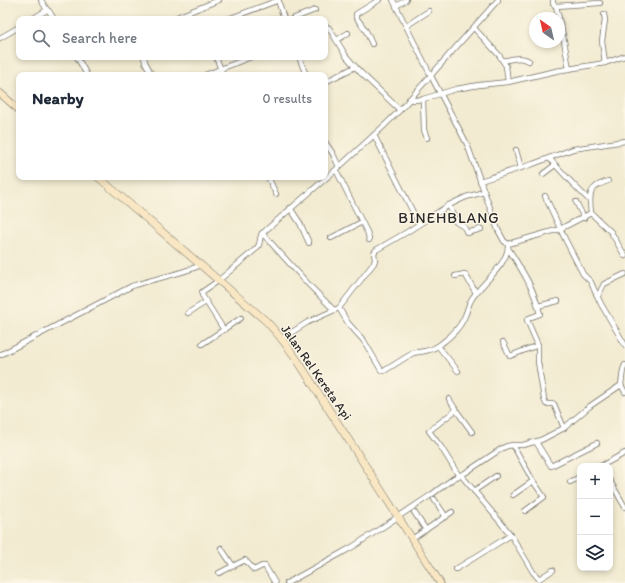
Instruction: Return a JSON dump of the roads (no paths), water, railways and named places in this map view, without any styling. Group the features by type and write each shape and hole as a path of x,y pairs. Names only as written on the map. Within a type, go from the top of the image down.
{"main road":[{"path":"0,93 16,107"},
{"name":"Jalan Rel Kereta Api","path":"102,180 266,321 296,358 440,583"}],"street":[{"path":"41,0 52,16"},
{"path":"179,16 219,0"},
{"path":"236,16 278,0 283,16"},
{"path":"372,44 356,15 379,0"},
{"path":"393,0 467,144 498,230 529,283 540,314 527,320 538,345 538,362 545,403 554,404 564,428"},
{"path":"396,6 406,0"},
{"path":"328,177 400,110 498,0"},
{"path":"553,0 558,12"},
{"path":"556,6 600,3"},
{"path":"37,16 47,10"},
{"path":"300,16 315,10"},
{"path":"406,26 429,11"},
{"path":"604,14 602,41 605,63"},
{"path":"328,28 346,56 355,67 400,110"},
{"path":"474,28 500,55 506,66 508,82"},
{"path":"0,38 16,30"},
{"path":"337,40 348,33"},
{"path":"565,47 569,69"},
{"path":"409,99 423,99 456,89 508,82 605,63 625,56"},
{"path":"503,61 514,58 522,58 529,61"},
{"path":"79,60 85,72"},
{"path":"145,60 150,72"},
{"path":"217,60 222,72"},
{"path":"212,72 243,60"},
{"path":"300,60 305,72"},
{"path":"328,80 355,67"},
{"path":"423,99 424,130 427,138"},
{"path":"374,135 419,224"},
{"path":"480,180 521,168 573,149 625,141"},
{"path":"328,146 333,154 338,169 368,234 369,240"},
{"path":"516,150 521,168"},
{"path":"549,158 589,200"},
{"path":"542,174 555,165"},
{"path":"269,180 276,194"},
{"path":"224,330 206,302 202,292 256,250 262,233 324,180"},
{"path":"608,181 603,182 592,191 589,200 592,213 611,232 624,253"},
{"path":"281,339 308,322 336,309 374,263 374,253 376,250 449,205 466,197 484,192"},
{"path":"545,196 582,274 591,282 601,304 625,345"},
{"path":"576,202 584,218"},
{"path":"449,205 456,222 464,227 467,233 481,229"},
{"path":"290,208 300,223 310,243"},
{"path":"508,246 560,229 592,213"},
{"path":"331,238 362,222"},
{"path":"262,233 310,286 336,309 364,341 382,371 413,353 426,351 438,346 448,338 464,319 470,301 501,265 508,246"},
{"path":"0,355 132,286 186,271 201,265"},
{"path":"455,276 465,274 476,293"},
{"path":"598,296 604,284 625,274"},
{"path":"538,306 558,301"},
{"path":"188,313 206,302"},
{"path":"202,344 241,318"},
{"path":"504,342 510,356 538,345"},
{"path":"438,346 458,371"},
{"path":"625,365 621,385 625,392"},
{"path":"287,583 338,555 431,495 454,478 460,476 501,449 507,446 536,442 564,428 590,406 621,385"},
{"path":"449,399 472,432"},
{"path":"456,410 429,431 460,476 511,535 533,572 539,579 553,570"},
{"path":"536,442 551,466 597,443"},
{"path":"513,445 533,481 544,497 525,510"},
{"path":"607,463 625,453"},
{"path":"474,491 496,476"},
{"path":"570,482 577,478"},
{"path":"513,495 533,481"},
{"path":"613,486 625,507"},
{"path":"434,499 446,517"},
{"path":"414,512 426,530"},
{"path":"412,539 452,512"},
{"path":"456,568 511,535"},
{"path":"221,548 233,566"},
{"path":"220,573 245,560 254,570 265,566 274,583"}],"district":[{"name":"BINEHBLANG","path":"449,218"}]}
